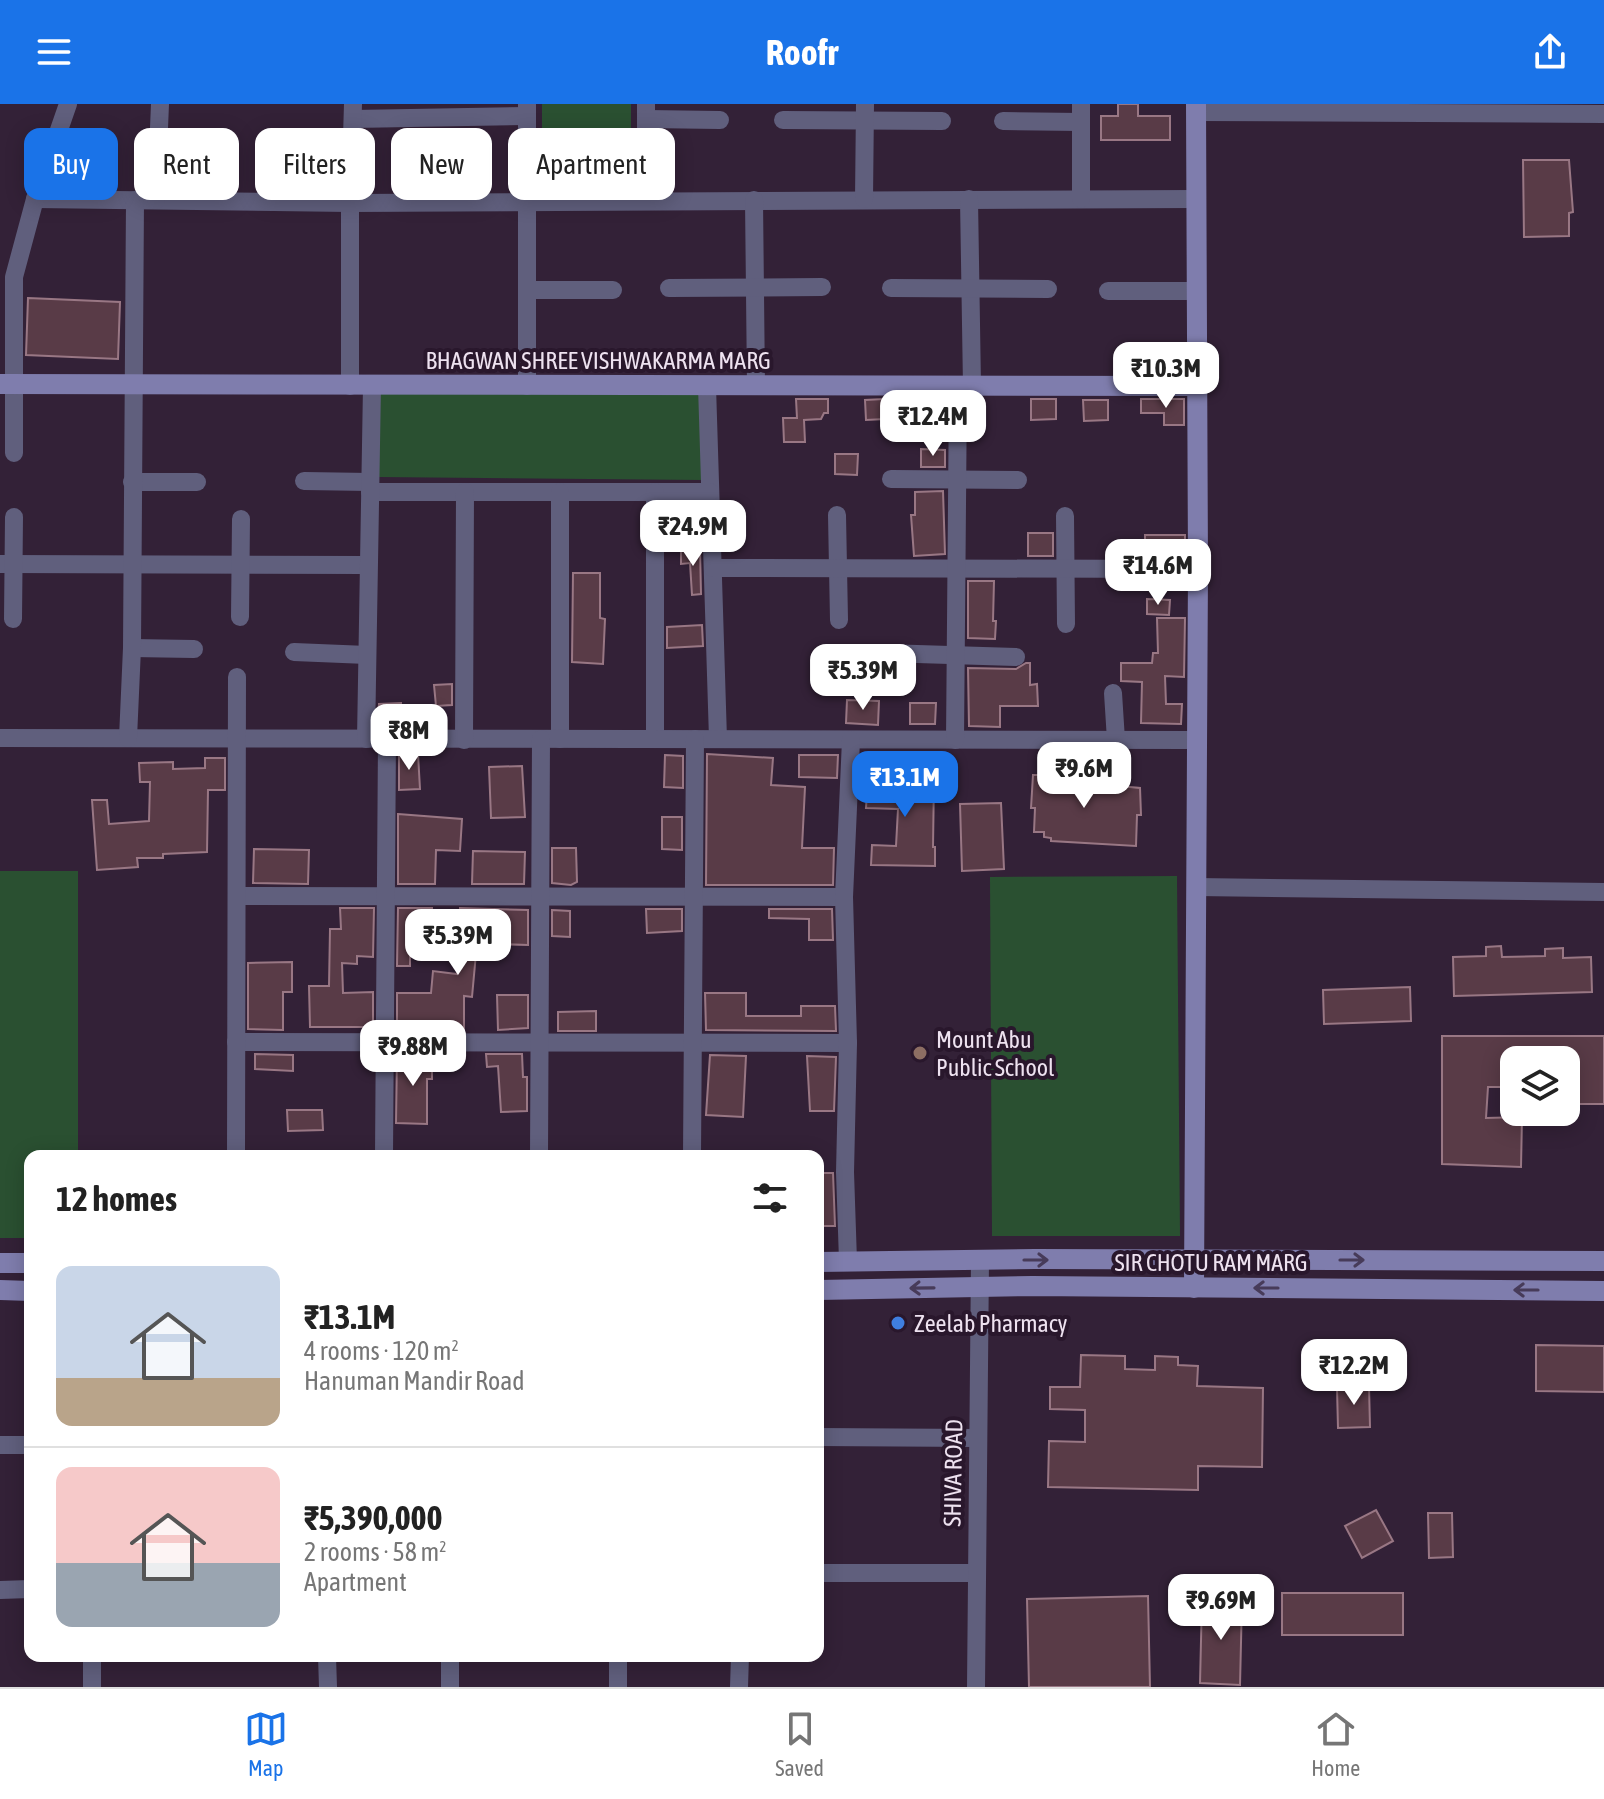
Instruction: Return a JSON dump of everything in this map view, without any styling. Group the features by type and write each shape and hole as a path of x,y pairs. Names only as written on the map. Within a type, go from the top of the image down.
{"street":[{"path":"60,128 68,104"},
{"path":"159,128 160,104"},
{"path":"1194,1288 1198,569 1196,108 1604,114"},
{"path":"350,386 353,111 527,110"},
{"path":"646,112 720,120"},
{"path":"783,120 865,112 942,121"},
{"path":"864,199 865,112"},
{"path":"1003,121 1081,113 1081,199"},
{"path":"955,740 958,479 970,289 969,199"},
{"path":"675,200 1196,199"},
{"path":"14,453 7,384 14,277 35,200"},
{"path":"128,738 132,648 135,200"},
{"path":"156,200 350,203 527,200 527,386"},
{"path":"754,200 756,386"},
{"path":"669,288 822,287"},
{"path":"891,288 1048,289"},
{"path":"527,290 613,290"},
{"path":"1108,291 1196,291"},
{"name":"BHAGWAN SHREE VISHWAKARMA MARG","path":"7,384 1195,386"},
{"path":"366,739 372,386"},
{"path":"707,386 718,739"},
{"path":"891,479 1018,480"},
{"path":"304,481 465,492 710,492"},
{"path":"132,482 197,482"},
{"path":"464,740 465,492"},
{"path":"539,1150 540,896 551,739 560,492"},
{"path":"655,492 655,739"},
{"path":"837,515 839,620"},
{"path":"1065,516 1066,624"},
{"path":"13,619 7,564 14,517"},
{"path":"240,617 241,519"},
{"path":"7,564 368,565"},
{"path":"713,568 1198,569"},
{"path":"132,648 194,649"},
{"path":"294,652 367,655"},
{"path":"884,653 1016,657"},
{"path":"236,1150 237,677"},
{"path":"1113,693 1116,740"},
{"path":"0,738 1197,740"},
{"path":"384,1150 387,739"},
{"path":"692,1150 695,739"},
{"path":"848,1261 844,897 851,740"},
{"path":"1196,887 1604,892"},
{"path":"237,896 844,897"},
{"path":"236,1042 848,1043"},
{"name":"SHIVA ROAD","path":"976,1687 980,1260"},
{"name":"SIR CHOTU RAM MARG","path":"824,1262 1604,1261"},
{"path":"0,1263 24,1263"},
{"name":"SIR CHOTU RAM MARG","path":"824,1290 979,1287 1604,1291"},
{"path":"0,1290 24,1291"},
{"path":"824,1437 977,1438"},
{"path":"0,1445 24,1445"},
{"path":"824,1573 975,1573"},
{"path":"0,1590 24,1589"},
{"path":"92,1662 92,1687"},
{"path":"327,1662 328,1687"},
{"path":"450,1662 450,1687"},
{"path":"618,1662 618,1687"},
{"path":"739,1687 740,1662"}],"green space":[{"path":"542,104 631,104 631,128 542,128"},
{"path":"378,388 701,391 701,480 378,477"},
{"path":"0,871 78,871 78,1150 24,1150 24,1238 0,1238"},
{"path":"1177,876 1180,1236 992,1236 990,877"}],"building":[{"path":"1118,104 1138,104 1138,116 1170,116 1170,140 1101,140 1101,116 1118,116"},
{"path":"1523,160 1569,160 1573,212 1569,213 1569,236 1524,237"},
{"path":"28,298 120,302 118,359 26,355"},
{"path":"796,399 828,399 828,413 824,413 821,419 804,420 805,442 784,442 783,418 797,418"},
{"path":"884,399 885,419 866,420 865,400"},
{"path":"908,399 946,401 946,421 907,418"},
{"path":"1031,399 1056,399 1056,419 1031,420"},
{"path":"1141,399 1184,399 1184,425 1164,425 1164,413 1141,413"},
{"path":"1083,400 1108,400 1108,420 1084,421"},
{"path":"921,449 945,450 945,467 921,467"},
{"path":"835,454 858,454 857,475 835,474"},
{"path":"943,491 945,554 914,556 911,515 915,515 915,492"},
{"path":"1028,533 1053,533 1053,556 1028,556"},
{"path":"1145,535 1185,535 1185,557 1145,557"},
{"path":"700,549 701,594 692,595 690,563 681,564 681,550"},
{"path":"573,573 600,573 600,618 605,619 603,664 572,662"},
{"path":"968,581 994,581 995,639 968,638"},
{"path":"1147,599 1170,600 1169,615 1147,614"},
{"path":"1157,618 1185,618 1184,677 1165,676 1166,704 1182,704 1181,724 1141,723 1142,682 1121,681 1121,663 1152,663 1153,653 1158,653"},
{"path":"702,625 703,646 667,648 667,627"},
{"path":"1030,663 1030,685 1037,684 1038,706 1000,706 1000,727 969,726 968,668 1016,669"},
{"path":"452,684 452,705 436,706 434,685"},
{"path":"847,700 879,701 878,725 846,723"},
{"path":"401,703 401,725 378,726 379,704"},
{"path":"910,703 936,703 935,724 910,724"},
{"path":"418,754 420,789 399,790 399,755"},
{"path":"707,754 773,758 771,785 805,787 802,848 834,848 833,885 706,885"},
{"path":"665,755 683,756 683,788 664,787"},
{"path":"799,755 838,755 837,778 799,777"},
{"path":"205,758 225,758 225,790 208,790 207,852 137,858 138,867 97,870 92,800 107,800 109,824 149,821 150,782 140,782 139,763 173,762 173,769 205,768"},
{"path":"522,766 525,817 491,818 489,767"},
{"path":"1045,767 1068,768 1067,781 1140,788 1141,815 1137,815 1136,846 1051,841 1051,838 1044,837 1044,832 1034,832 1035,808 1031,808 1033,775 1045,775"},
{"path":"868,776 934,778 935,866 871,865 872,845 896,846 898,809 866,808"},
{"path":"1001,803 1004,869 962,871 960,804"},
{"path":"398,814 462,819 460,851 436,850 435,884 398,884"},
{"path":"662,817 682,817 682,850 662,849"},
{"path":"552,848 576,848 577,882 571,885 552,883"},
{"path":"254,849 309,850 308,884 253,883"},
{"path":"473,851 525,852 524,884 472,884"},
{"path":"340,908 374,908 373,957 357,956 357,964 342,963 343,993 373,992 373,1027 310,1027 309,986 329,986 330,929 341,929"},
{"path":"398,908 432,908 432,920 410,920 410,966 397,966"},
{"path":"460,908 528,910 528,945 496,944 496,910 480,910 472,997 464,996 464,1030 397,1030 397,993 431,993 433,971 457,974 458,948 467,948 467,921 460,921"},
{"path":"646,909 682,909 682,931 647,933"},
{"path":"769,909 832,909 833,940 809,940 809,919 769,918"},
{"path":"552,910 570,911 570,937 552,936"},
{"path":"1501,946 1502,957 1545,956 1545,949 1563,948 1563,958 1591,957 1592,992 1454,996 1453,957 1486,956 1486,947"},
{"path":"292,962 292,992 283,992 283,1030 248,1029 248,963"},
{"path":"1410,987 1411,1021 1324,1024 1323,990"},
{"path":"705,993 746,993 746,1016 801,1016 801,1006 835,1006 836,1031 706,1030"},
{"path":"497,995 528,995 528,1028 498,1030"},
{"path":"596,1011 596,1031 558,1031 558,1012"},
{"path":"1442,1036 1604,1036 1604,1104 1580,1104 1580,1046 1500,1046 1500,1087 1488,1087 1486,1118 1500,1118 1500,1126 1522,1126 1521,1167 1442,1164"},
{"path":"255,1054 293,1055 293,1071 255,1069"},
{"path":"397,1054 432,1054 432,1079 427,1079 427,1124 396,1123"},
{"path":"486,1054 522,1054 523,1077 527,1077 527,1111 501,1112 498,1066 487,1067"},
{"path":"710,1055 746,1056 743,1117 706,1115"},
{"path":"807,1056 836,1057 834,1111 810,1111"},
{"path":"287,1110 322,1110 323,1130 288,1131"},
{"path":"824,1173 833,1173 835,1226 824,1226"},
{"path":"1536,1345 1604,1346 1604,1392 1536,1391"},
{"path":"1081,1355 1125,1356 1125,1369 1155,1370 1155,1356 1178,1357 1178,1365 1198,1366 1197,1386 1263,1388 1262,1467 1198,1466 1198,1490 1048,1487 1049,1441 1085,1442 1085,1410 1050,1409 1050,1387 1080,1387"},
{"path":"1369,1386 1370,1427 1338,1428 1337,1388"},
{"path":"1376,1510 1393,1541 1362,1558 1345,1526"},
{"path":"1428,1513 1452,1513 1453,1557 1429,1558"},
{"path":"1282,1593 1403,1593 1403,1635 1282,1635"},
{"path":"1148,1596 1150,1687 1029,1687 1027,1599"},
{"path":"1202,1599 1242,1600 1240,1685 1200,1683"}],"place":[{"name":"Mount Abu Public School","path":"920,1053"},
{"name":"Zeelab Pharmacy","path":"898,1323"}]}
